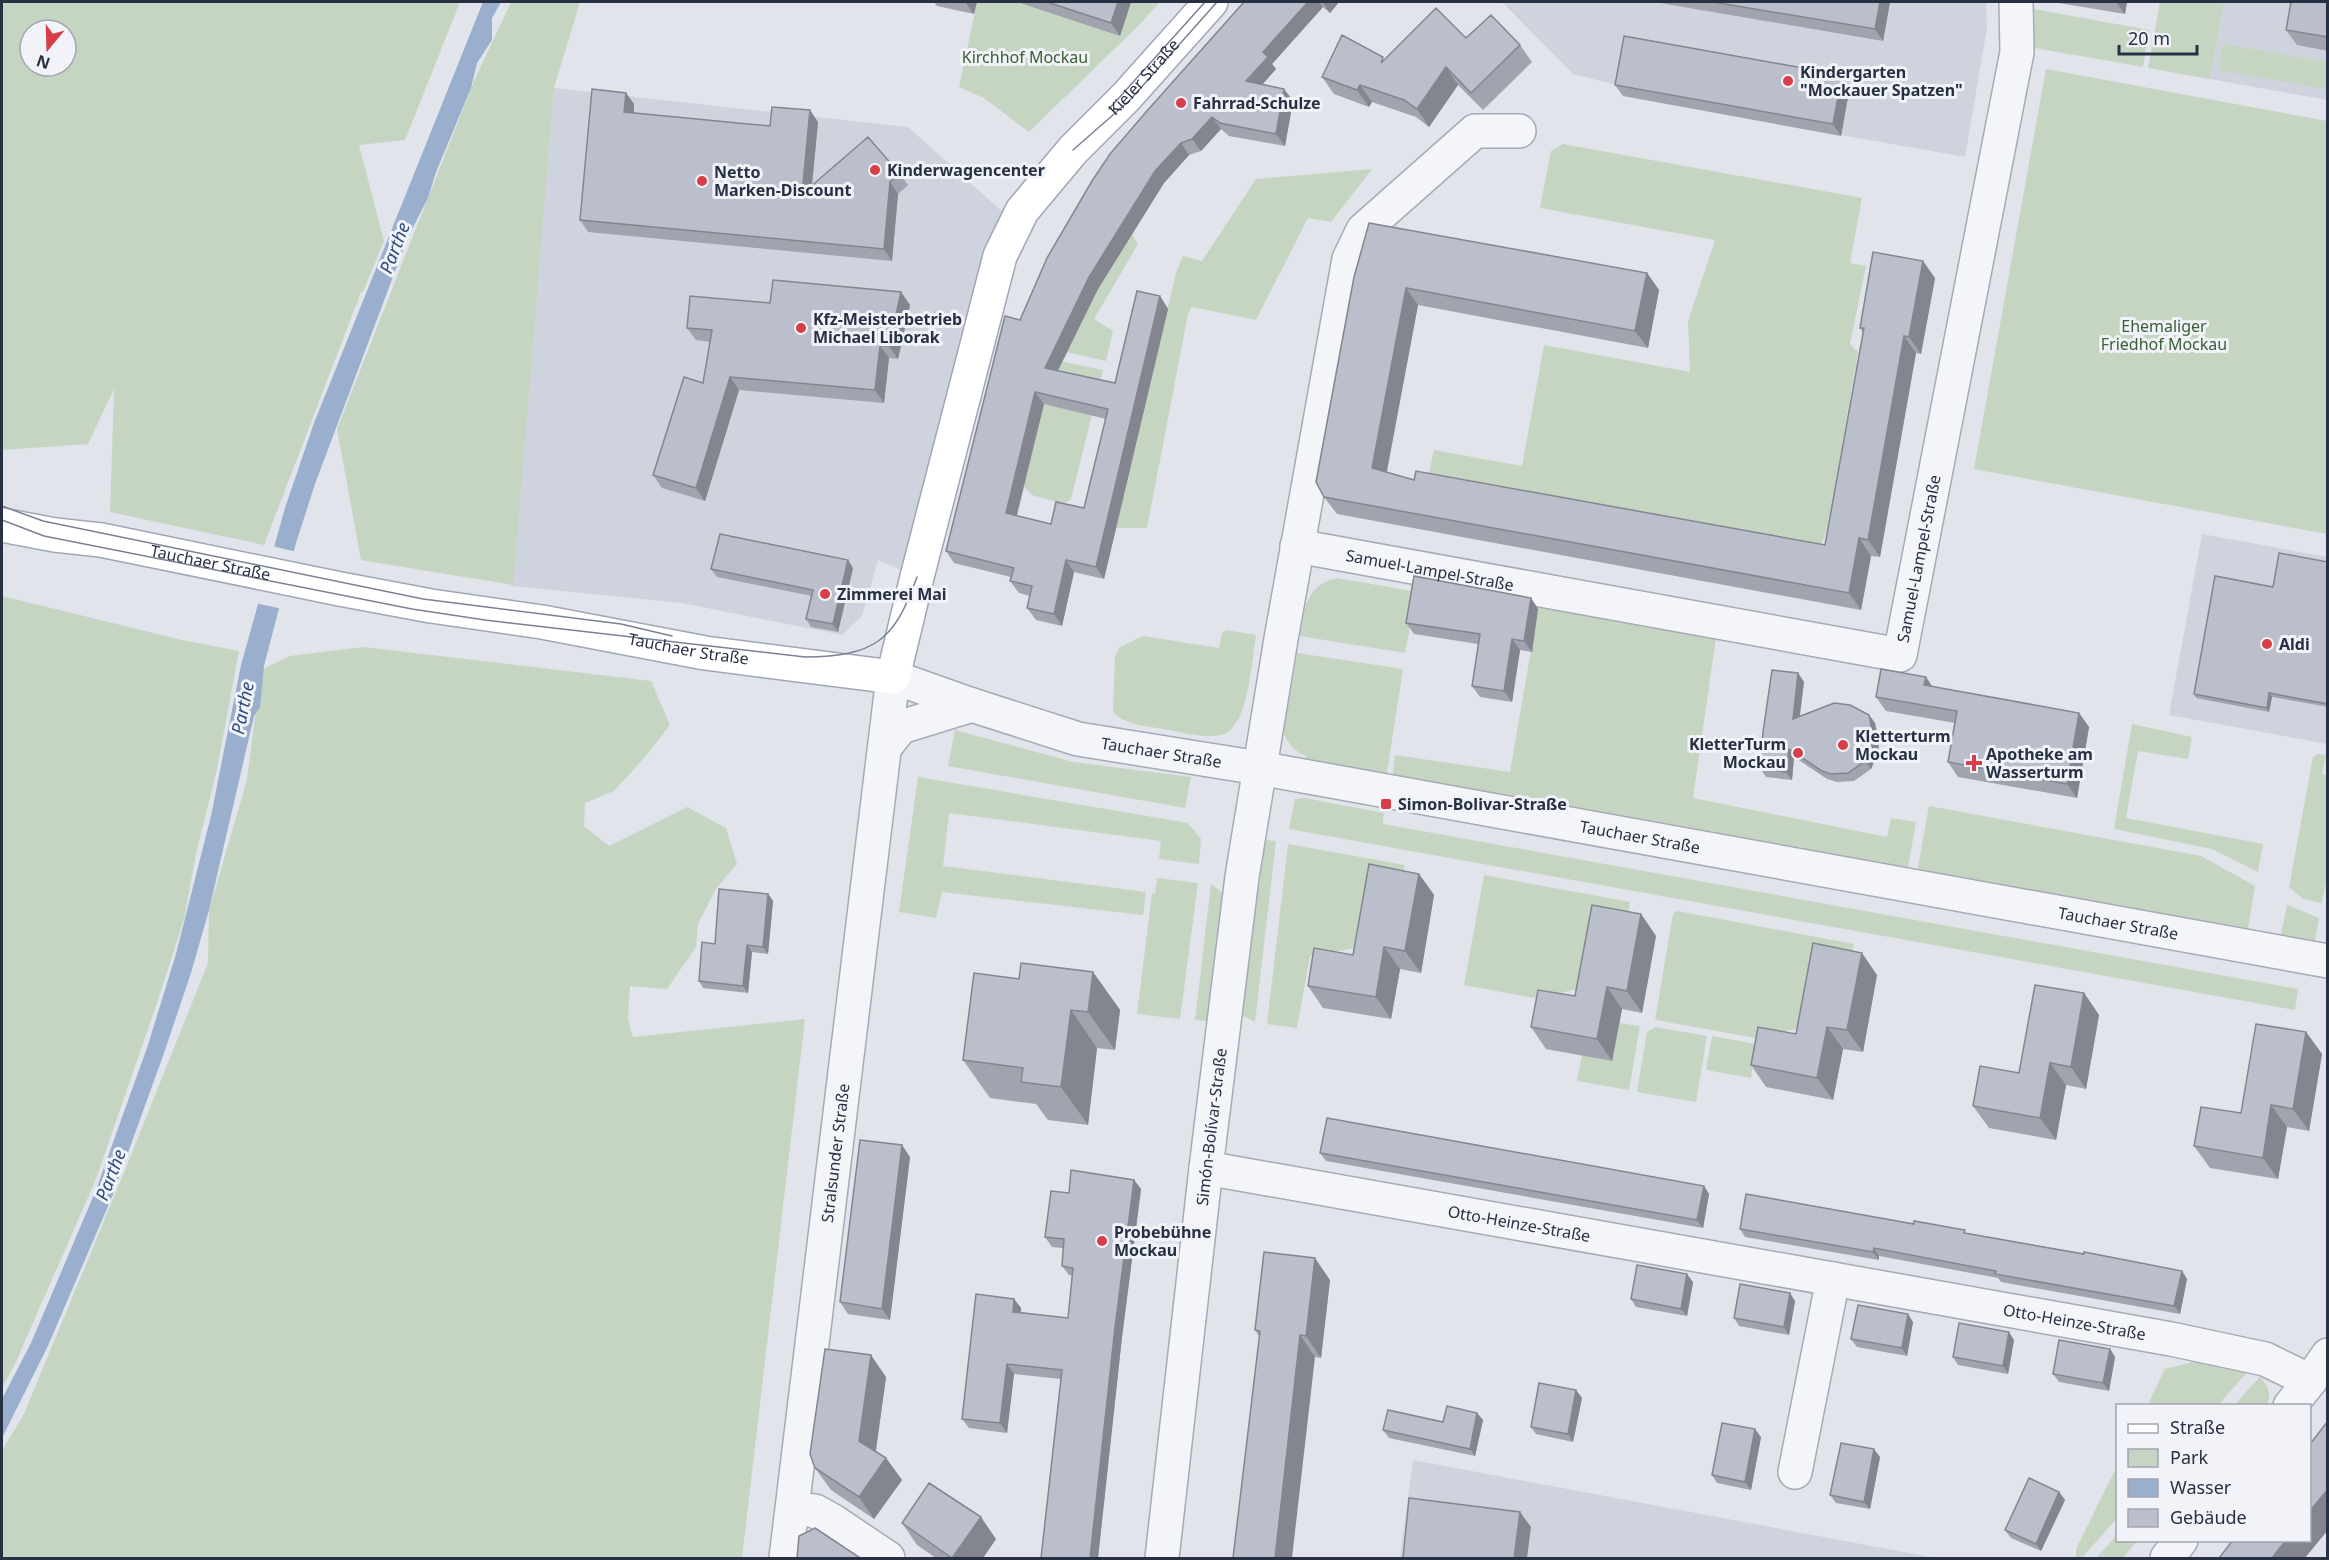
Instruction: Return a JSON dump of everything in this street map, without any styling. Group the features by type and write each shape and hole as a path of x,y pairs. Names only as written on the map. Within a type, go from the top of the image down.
{"main road":[{"name":"Kieler Straße","path":"893,677 1000,256 1022,211 1073,150 1126,97 1211,2"},
{"name":"Tauchaer Straße","path":"2,525 55,535 101,540 334,588 432,606 542,622 705,653 893,677"}],"street":[{"name":"Samuel-Lampel-Straße","path":"1297,546 1900,655 2017,52 2016,2"},
{"path":"1258,768 1349,259 1363,230 1475,130 1519,131"},
{"name":"Tauchaer Straße","path":"893,677 1071,737 1258,768 2328,961"},
{"name":"Stralsunder Straße","path":"786,1558 893,677"},
{"path":"885,747 901,728 972,705"},
{"name":"Simón-Bolívar-Straße","path":"1161,1558 1206,1168 1242,877 1258,768"},
{"name":"Otto-Heinze-Straße","path":"1206,1168 2171,1339 2265,1359 2309,1380"},
{"path":"1795,1472 1833,1279"},
{"path":"793,1508 815,1511 888,1558"},
{"path":"2167,1558 2179,1542"}],"shaded area":[{"name":"Kindergarten \"Mockauer Spatzen\"","path":"1502,2 1986,2 1987,28 1965,157 1623,96 1625,87 1573,74"},
{"path":"2224,2 2327,2 2327,100 2210,79"},
{"path":"554,88 908,127 1016,224 917,577 878,560 862,616 842,635 682,603 512,586"},
{"path":"2202,534 2327,557 2327,744 2169,715"},
{"path":"1413,1460 1936,1558 1400,1558"}],"green space":[{"path":"2,2 460,2 405,140 359,145 384,241 363,292 361,292 264,545 110,512 114,389 88,444 2,450"},
{"path":"511,2 580,2 554,88 513,585 361,560 337,429 474,81"},
{"name":"Kirchhof Mockau","path":"977,2 1160,2 1029,132 984,98 959,87"},
{"path":"2160,2 2224,2 2210,79 2148,68"},
{"path":"2034,9 2149,30 2143,67 2029,47"},
{"path":"2223,44 2327,62 2327,89 2219,70"},
{"name":"Ehemaliger Friedhof Mockau","path":"2046,69 2327,121 2327,534 1974,469"},
{"path":"1563,144 1862,198 1850,263 1866,266 1850,344 1858,352 1829,522 1821,546 1429,473 1434,450 1522,466 1544,345 1690,372 1688,321 1715,240 1540,208 1551,151"},
{"path":"1372,169 1331,222 1308,218 1256,320 1192,307 1188,314 1147,528 1116,528 1176,273 1183,256 1202,261 1256,179"},
{"path":"1131,233 1138,244 1094,319 1113,331 1106,361 1057,350 1069,347 1097,290"},
{"path":"1055,360 1103,370 1071,499 1064,504 1032,495 1023,486"},
{"path":"1337,578 1417,592 1405,653 1300,636 1308,599 1318,586"},
{"path":"2,596 182,640 239,651 217,769 196,854 184,919 158,1000 96,1179 15,1364 2,1388"},
{"path":"1539,604 1716,638 1693,798 1887,837 1891,818 1916,822 1907,873 1392,780 1395,755 1510,772"},
{"path":"1226,630 1256,635 1244,705 1239,718 1224,734 1194,735 1136,724 1123,720 1113,712 1115,656 1119,648 1143,636 1219,648 1222,633"},
{"path":"363,647 651,681 670,725 614,791 585,803 584,826 609,846 687,807 726,828 737,864 716,889 698,924 696,947 667,989 630,986 628,1019 633,1037 805,1019 742,1558 2,1558 2,1450 23,1416 208,963 209,910 247,780 261,670 290,656"},
{"path":"1297,653 1403,669 1386,779 1305,763 1306,756 1295,750 1288,741 1283,733"},
{"path":"2132,724 2192,737 2188,759 2138,751 2126,818 2263,844 2258,872 2212,849 2114,829"},
{"path":"955,730 1073,762 1191,777 1185,808 948,766"},
{"path":"2318,754 2326,755 2322,774 2328,775 2328,873 2322,903 2303,899 2289,887 2313,757"},
{"path":"918,777 1188,823 1201,839 1199,864 1159,859 1161,841 949,813 943,866 1146,892 1143,915 942,892 936,918 899,912"},
{"path":"1305,798 1384,813 1383,824 2298,989 2295,1010 1289,829 1295,799"},
{"path":"1929,806 2201,856 2255,886 2247,934 1917,873"},
{"path":"1259,839 1276,841 1255,1022 1237,1013"},
{"path":"1288,844 1405,865 1402,879 1355,948 1310,956 1297,1028 1267,1024"},
{"path":"1484,875 1630,902 1627,919 1579,989 1534,998 1464,985"},
{"path":"1157,878 1198,883 1180,1019 1137,1014 1152,893 1155,893"},
{"path":"1211,884 1227,896 1212,1022 1195,1020"},
{"path":"2287,905 2319,918 2314,946 2280,939"},
{"path":"1677,911 1854,944 1850,961 1799,1028 1756,1038 1655,1020 1673,914"},
{"path":"1619,1023 1640,1026 1629,1090 1577,1081 1582,1055 1612,1061"},
{"path":"1655,1027 1707,1036 1696,1102 1637,1092 1647,1032"},
{"path":"1712,1036 1756,1044 1751,1078 1706,1070"},
{"path":"2213,1357 2251,1368 2219,1404 2148,1404 2165,1369"},
{"path":"2260,1377 2268,1390 2267,1404 2235,1404"},
{"path":"2116,1468 2116,1519 2082,1558 2076,1558 2076,1549"},
{"path":"2116,1536 2116,1542 2136,1542 2123,1558 2096,1558"}],"water":[{"name":"Parthe","path":"483,2 501,2 492,18 492,40 477,63 471,88 436,172 428,198 408,237 315,484 296,543 264,666 260,707 254,716 209,910 191,973 112,1197 47,1348 2,1438 2,1399 31,1343 96,1190 148,1045 176,954 211,816 241,665 285,508 314,423"}],"pier":[{"path":"272,546 297,552 283,609 255,603"}],"building":[{"path":"1047,2 1118,2 1111,23"},
{"path":"1244,2 1308,2 1263,52 1268,57 1246,81 1284,89 1276,134 1220,123 1212,117 1192,139 1181,143 1155,171 1089,277 1045,368 1115,383 1137,291 1160,296 1096,567 1066,560 1054,614 1027,608 1032,586 1010,581 1014,568 946,551 1005,316 1020,320 1047,258 1092,181 1110,154","holes":["1035,392 1108,409 1084,508 1056,502 1051,524 1006,513"]},
{"path":"1713,2 1880,2 1875,29"},
{"path":"2291,2 2328,2 2328,37 2286,30"},
{"path":"1436,8 1466,38 1491,15 1520,45 1471,93 1446,67 1417,109 1404,100 1360,85 1357,90 1322,77 1342,35 1383,57 1381,63"},
{"path":"1624,36 1842,75 1833,124 1615,85"},
{"name":"Netto Marken-Discount","path":"592,89 626,93 624,112 770,126 772,107 810,110 802,194 868,137 900,174 890,182 884,249 580,220"},
{"path":"1369,223 1647,273 1635,331 1406,288 1372,468 1414,480 1416,471 1825,545 1864,328 1860,328 1873,252 1923,261 1909,337 1904,336 1868,540 1859,538 1849,593 1324,497 1316,482 1354,277"},
{"path":"773,280 901,292 889,346 880,346 875,390 730,377 696,488 653,475 684,377 703,383 712,330 687,328 690,296 770,303"},
{"path":"720,534 848,560 833,624 806,619 813,590 711,569"},
{"name":"Aldi","path":"2279,553 2328,562 2328,704 2269,693 2267,708 2194,694 2215,576 2273,587"},
{"path":"1414,576 1531,598 1524,641 1512,639 1504,691 1472,686 1480,634 1406,623"},
{"path":"1881,669 1926,677 1924,685 2079,713 2067,784 1948,762 1957,711 1876,697"},
{"path":"1772,670 1798,673 1793,719 1834,703 1850,705 1869,715 1873,735 1872,745 1865,761 1848,773 1831,774 1822,771 1789,749 1786,772 1760,768"},
{"path":"1369,864 1419,874 1405,951 1384,947 1376,997 1308,986 1314,948 1353,955"},
{"path":"719,889 768,894 763,947 747,945 743,986 699,981 702,942 715,944"},
{"path":"1592,905 1641,914 1627,991 1607,987 1597,1039 1531,1027 1538,990 1575,996"},
{"path":"1813,943 1862,953 1847,1030 1827,1027 1817,1078 1751,1065 1758,1027 1796,1034"},
{"path":"1021,963 1093,972 1088,1012 1071,1010 1061,1087 1021,1082 1023,1068 963,1060 974,973 1019,979"},
{"path":"2035,985 2084,993 2071,1067 2050,1063 2040,1118 1973,1106 1980,1066 2019,1073"},
{"path":"2256,1024 2306,1032 2293,1109 2271,1105 2263,1158 2194,1146 2201,1107 2241,1113"},
{"path":"1327,1118 1704,1186 1697,1220 1320,1153"},
{"path":"860,1140 902,1145 882,1309 840,1302"},
{"path":"1071,1170 1134,1180 1115,1327 1090,1558 1041,1558 1062,1370 1007,1364 1000,1423 962,1419 976,1294 1014,1299 1013,1312 1068,1318 1073,1268 1062,1266 1064,1239 1045,1237 1051,1191 1069,1193"},
{"path":"1746,1194 1914,1224 1914,1221 1965,1230 1964,1233 2084,1254 2084,1252 2182,1271 2174,1306 1995,1274 1996,1271 1874,1248 1873,1252 1740,1229"},
{"path":"1264,1252 1315,1258 1306,1336 1300,1335 1275,1558 1233,1558 1260,1331 1255,1330"},
{"path":"1637,1265 1687,1274 1681,1309 1631,1299"},
{"path":"1740,1284 1790,1293 1784,1327 1734,1318"},
{"path":"1858,1305 1908,1314 1902,1348 1851,1339"},
{"path":"1959,1323 2009,1332 2003,1366 1953,1357"},
{"path":"2059,1340 2110,1349 2103,1383 2053,1374"},
{"path":"825,1349 871,1355 859,1441 886,1458 859,1497 815,1468 810,1454"},
{"path":"1539,1383 1576,1390 1568,1434 1531,1427"},
{"path":"1447,1406 1477,1413 1470,1449 1383,1430 1388,1410 1443,1422"},
{"path":"2328,1421 2328,1489 2311,1510 2311,1443"},
{"path":"1722,1423 1755,1429 1745,1482 1712,1475"},
{"path":"1841,1443 1874,1449 1864,1502 1830,1495"},
{"path":"2029,1478 2059,1492 2036,1544 2005,1530"},
{"path":"929,1483 981,1517 952,1558 902,1523"},
{"path":"1409,1498 1520,1512 1514,1558 1403,1558"},
{"path":"815,1528 859,1557 797,1558 799,1536"},
{"path":"2231,1542 2284,1542 2272,1558 2219,1558"}],"tram line":[{"path":"1109,109 1205,2"},
{"path":"1073,150 1130,100 1217,2"},
{"path":"2,506 43,521 423,599 621,624 672,636"},
{"path":"2,520 44,536 412,609 485,620 805,657 848,653 878,641 890,631 900,617 917,577"}],"place":[{"name":"Kindergarten \"Mockauer Spatzen\"","path":"1788,81"},
{"name":"Fahrrad-Schulze","path":"1181,103"},
{"name":"Kinderwagencenter","path":"875,170"},
{"name":"Netto Marken-Discount","path":"702,181"},
{"name":"Kfz-Meisterbetrieb Michael Liborak","path":"801,328"},
{"name":"Zimmerei Mai","path":"825,594"},
{"name":"Aldi","path":"2267,644"},
{"name":"Kletterturm Mockau","path":"1843,745"},
{"name":"KletterTurm Mockau","path":"1798,753"},
{"name":"Apotheke am Wasserturm","path":"1974,763"},
{"name":"Simon-Bolivar-Straße","path":"1386,804"},
{"name":"Probebühne Mockau","path":"1102,1241"}]}
